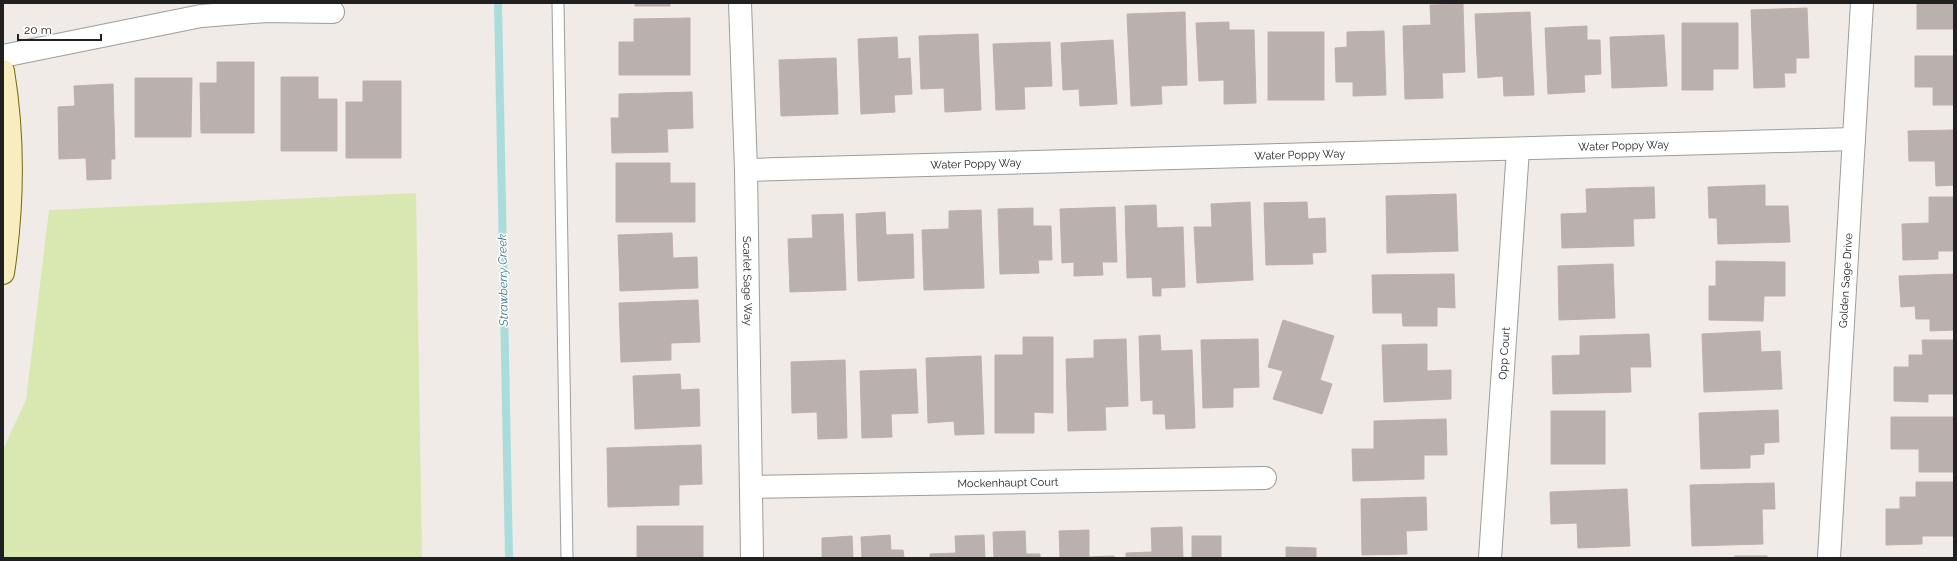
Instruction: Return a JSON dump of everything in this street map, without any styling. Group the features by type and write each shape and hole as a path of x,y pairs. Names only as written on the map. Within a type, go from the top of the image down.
{"street":[{"name":"Scarlet Sage Way","path":"740,3 746,170 752,558"},
{"name":"Golden Sage Drive","path":"1829,558 1862,3"},
{"path":"3,56 201,16 267,10 333,12"},
{"path":"3,70 8,99 12,166 9,232 3,273"},
{"name":"Water Poppy Way","path":"746,170 1854,139"},
{"name":"Opp Court","path":"1490,558 1518,149"},
{"name":"Mockenhaupt Court","path":"750,487 1265,478"}],"lane":[{"path":"558,3 567,558"}],"green space":[{"path":"416,193 422,558 3,558 3,449 26,400 49,210"}],"building":[{"path":"635,3 670,3 670,6 635,6"},
{"path":"1917,3 1954,3 1954,29 1917,29"},
{"path":"1463,4 1465,72 1442,73 1443,98 1405,99 1403,26 1431,25 1430,5"},
{"path":"1807,8 1809,58 1796,58 1796,73 1784,73 1785,87 1754,88 1751,10"},
{"path":"1185,12 1187,85 1161,86 1162,104 1131,106 1127,14"},
{"path":"1530,12 1534,95 1504,96 1503,76 1478,78 1475,14"},
{"path":"690,18 690,75 619,75 619,42 634,42 634,19"},
{"path":"1229,22 1229,30 1254,30 1256,103 1224,104 1224,80 1199,81 1196,23"},
{"path":"1682,23 1738,23 1738,69 1713,69 1713,90 1682,90"},
{"path":"1587,26 1587,40 1600,40 1601,74 1584,75 1585,92 1548,94 1545,28"},
{"path":"1384,31 1386,95 1353,96 1353,82 1336,82 1335,48 1347,47 1347,32"},
{"path":"1268,32 1324,32 1324,100 1268,100"},
{"path":"978,34 981,110 945,112 944,88 921,89 919,36"},
{"path":"1664,35 1667,86 1612,88 1610,37"},
{"path":"897,37 898,59 910,58 912,94 894,95 895,112 861,114 858,39"},
{"path":"1113,40 1117,104 1080,106 1079,89 1063,90 1061,43"},
{"path":"1050,42 1052,86 1024,87 1025,109 996,110 993,44"},
{"path":"1915,56 1954,56 1954,105 1933,105 1933,87 1915,87"},
{"path":"836,58 838,114 781,116 779,60"},
{"path":"217,62 254,62 254,133 201,133 200,83 217,83"},
{"path":"281,77 318,77 318,99 337,99 337,151 281,151"},
{"path":"135,78 192,78 191,137 135,137"},
{"path":"363,81 401,81 401,158 346,158 346,102 363,102"},
{"path":"113,84 115,159 111,159 111,179 87,180 86,158 59,159 58,107 75,106 74,86"},
{"path":"692,92 693,128 667,129 668,152 612,153 611,118 619,118 619,94"},
{"path":"1954,130 1954,185 1936,186 1935,161 1909,161 1908,131"},
{"path":"616,163 670,163 670,183 695,183 695,222 616,222"},
{"path":"1765,185 1765,206 1788,206 1790,242 1718,244 1717,218 1709,218 1708,187"},
{"path":"1654,187 1655,218 1633,219 1634,246 1562,248 1561,214 1587,213 1586,189"},
{"path":"1456,194 1458,251 1387,253 1386,196"},
{"path":"1929,197 1954,197 1954,251 1938,251 1938,259 1903,260 1902,224 1929,223"},
{"path":"1250,202 1253,280 1197,283 1194,227 1212,227 1211,204"},
{"path":"1307,202 1308,219 1325,218 1326,252 1312,253 1313,264 1266,265 1264,203"},
{"path":"1156,205 1157,228 1183,227 1185,287 1161,288 1161,296 1153,296 1152,277 1127,278 1125,206"},
{"path":"1115,207 1117,262 1102,262 1103,275 1074,276 1074,262 1062,263 1060,209"},
{"path":"1033,208 1033,226 1051,226 1052,260 1038,260 1039,273 1000,274 998,209"},
{"path":"981,210 984,288 924,290 922,230 949,229 949,211"},
{"path":"885,212 886,235 913,234 914,278 858,281 856,214"},
{"path":"843,214 846,290 790,292 788,239 813,238 812,215"},
{"path":"672,233 673,258 697,257 698,288 620,291 618,235"},
{"path":"1716,261 1785,262 1785,296 1764,296 1763,321 1709,320 1709,286 1716,286"},
{"path":"1613,264 1615,318 1559,320 1558,266"},
{"path":"1454,274 1455,308 1437,307 1437,326 1403,326 1402,313 1373,313 1372,275"},
{"path":"1954,274 1954,330 1930,331 1930,319 1916,319 1915,306 1901,307 1899,276"},
{"path":"698,300 700,342 671,343 671,360 621,362 619,303"},
{"path":"1283,320 1334,336 1320,380 1332,384 1322,414 1273,399 1283,371 1268,367"},
{"path":"1760,331 1761,352 1780,351 1782,389 1704,392 1702,334"},
{"path":"1649,334 1651,367 1630,367 1631,392 1553,394 1552,356 1580,355 1580,336"},
{"path":"1160,335 1161,351 1192,350 1195,428 1166,429 1165,414 1153,414 1153,400 1141,401 1139,336"},
{"path":"1023,337 1053,337 1053,413 1034,412 1034,433 995,433 995,355 1023,355"},
{"path":"1126,339 1128,406 1105,407 1106,430 1068,431 1066,359 1094,358 1094,340"},
{"path":"1258,339 1259,387 1233,388 1233,407 1203,408 1201,340"},
{"path":"1922,340 1954,340 1954,394 1928,394 1928,402 1894,401 1894,367 1909,367 1909,355 1923,355"},
{"path":"1427,344 1427,371 1451,370 1451,399 1384,402 1382,345"},
{"path":"981,356 984,434 955,435 954,421 928,423 926,358"},
{"path":"845,360 847,438 818,439 817,412 792,413 791,362"},
{"path":"916,369 918,413 891,414 892,437 862,438 860,371"},
{"path":"680,374 681,390 699,389 700,426 635,429 633,376"},
{"path":"1778,410 1779,442 1764,443 1764,454 1750,455 1750,468 1701,469 1699,413"},
{"path":"1551,411 1605,411 1605,464 1551,464"},
{"path":"1891,417 1954,417 1954,472 1919,472 1919,449 1891,449"},
{"path":"1446,419 1447,455 1424,455 1424,479 1353,481 1352,449 1374,449 1374,421"},
{"path":"701,445 702,484 679,485 679,505 608,507 607,448"},
{"path":"1916,482 1954,482 1954,536 1922,536 1922,544 1886,545 1886,509 1900,509 1900,497 1916,497"},
{"path":"1774,483 1775,509 1762,509 1763,544 1692,546 1690,485"},
{"path":"1627,489 1630,546 1578,548 1577,523 1551,524 1550,492"},
{"path":"1426,497 1427,530 1406,531 1407,554 1362,555 1361,499"},
{"path":"637,526 703,526 703,558 637,558"},
{"path":"1182,527 1183,558 1126,558 1126,553 1152,552 1151,528"},
{"path":"1089,530 1089,557 1114,556 1114,558 1060,558 1059,531"},
{"path":"1025,531 1026,554 1040,554 1040,558 994,558 993,532"},
{"path":"890,535 891,550 903,550 904,558 862,558 861,537"},
{"path":"984,535 985,558 930,558 930,554 956,553 955,536"},
{"path":"852,536 853,558 822,558 822,538"},
{"path":"1192,536 1221,536 1221,558 1192,558"},
{"path":"1286,547 1316,548 1316,558 1286,558"},
{"path":"1735,556 1767,556 1767,558 1735,558"}],"waterway":[{"name":"Strawberry Creek","path":"498,3 509,558"}]}
